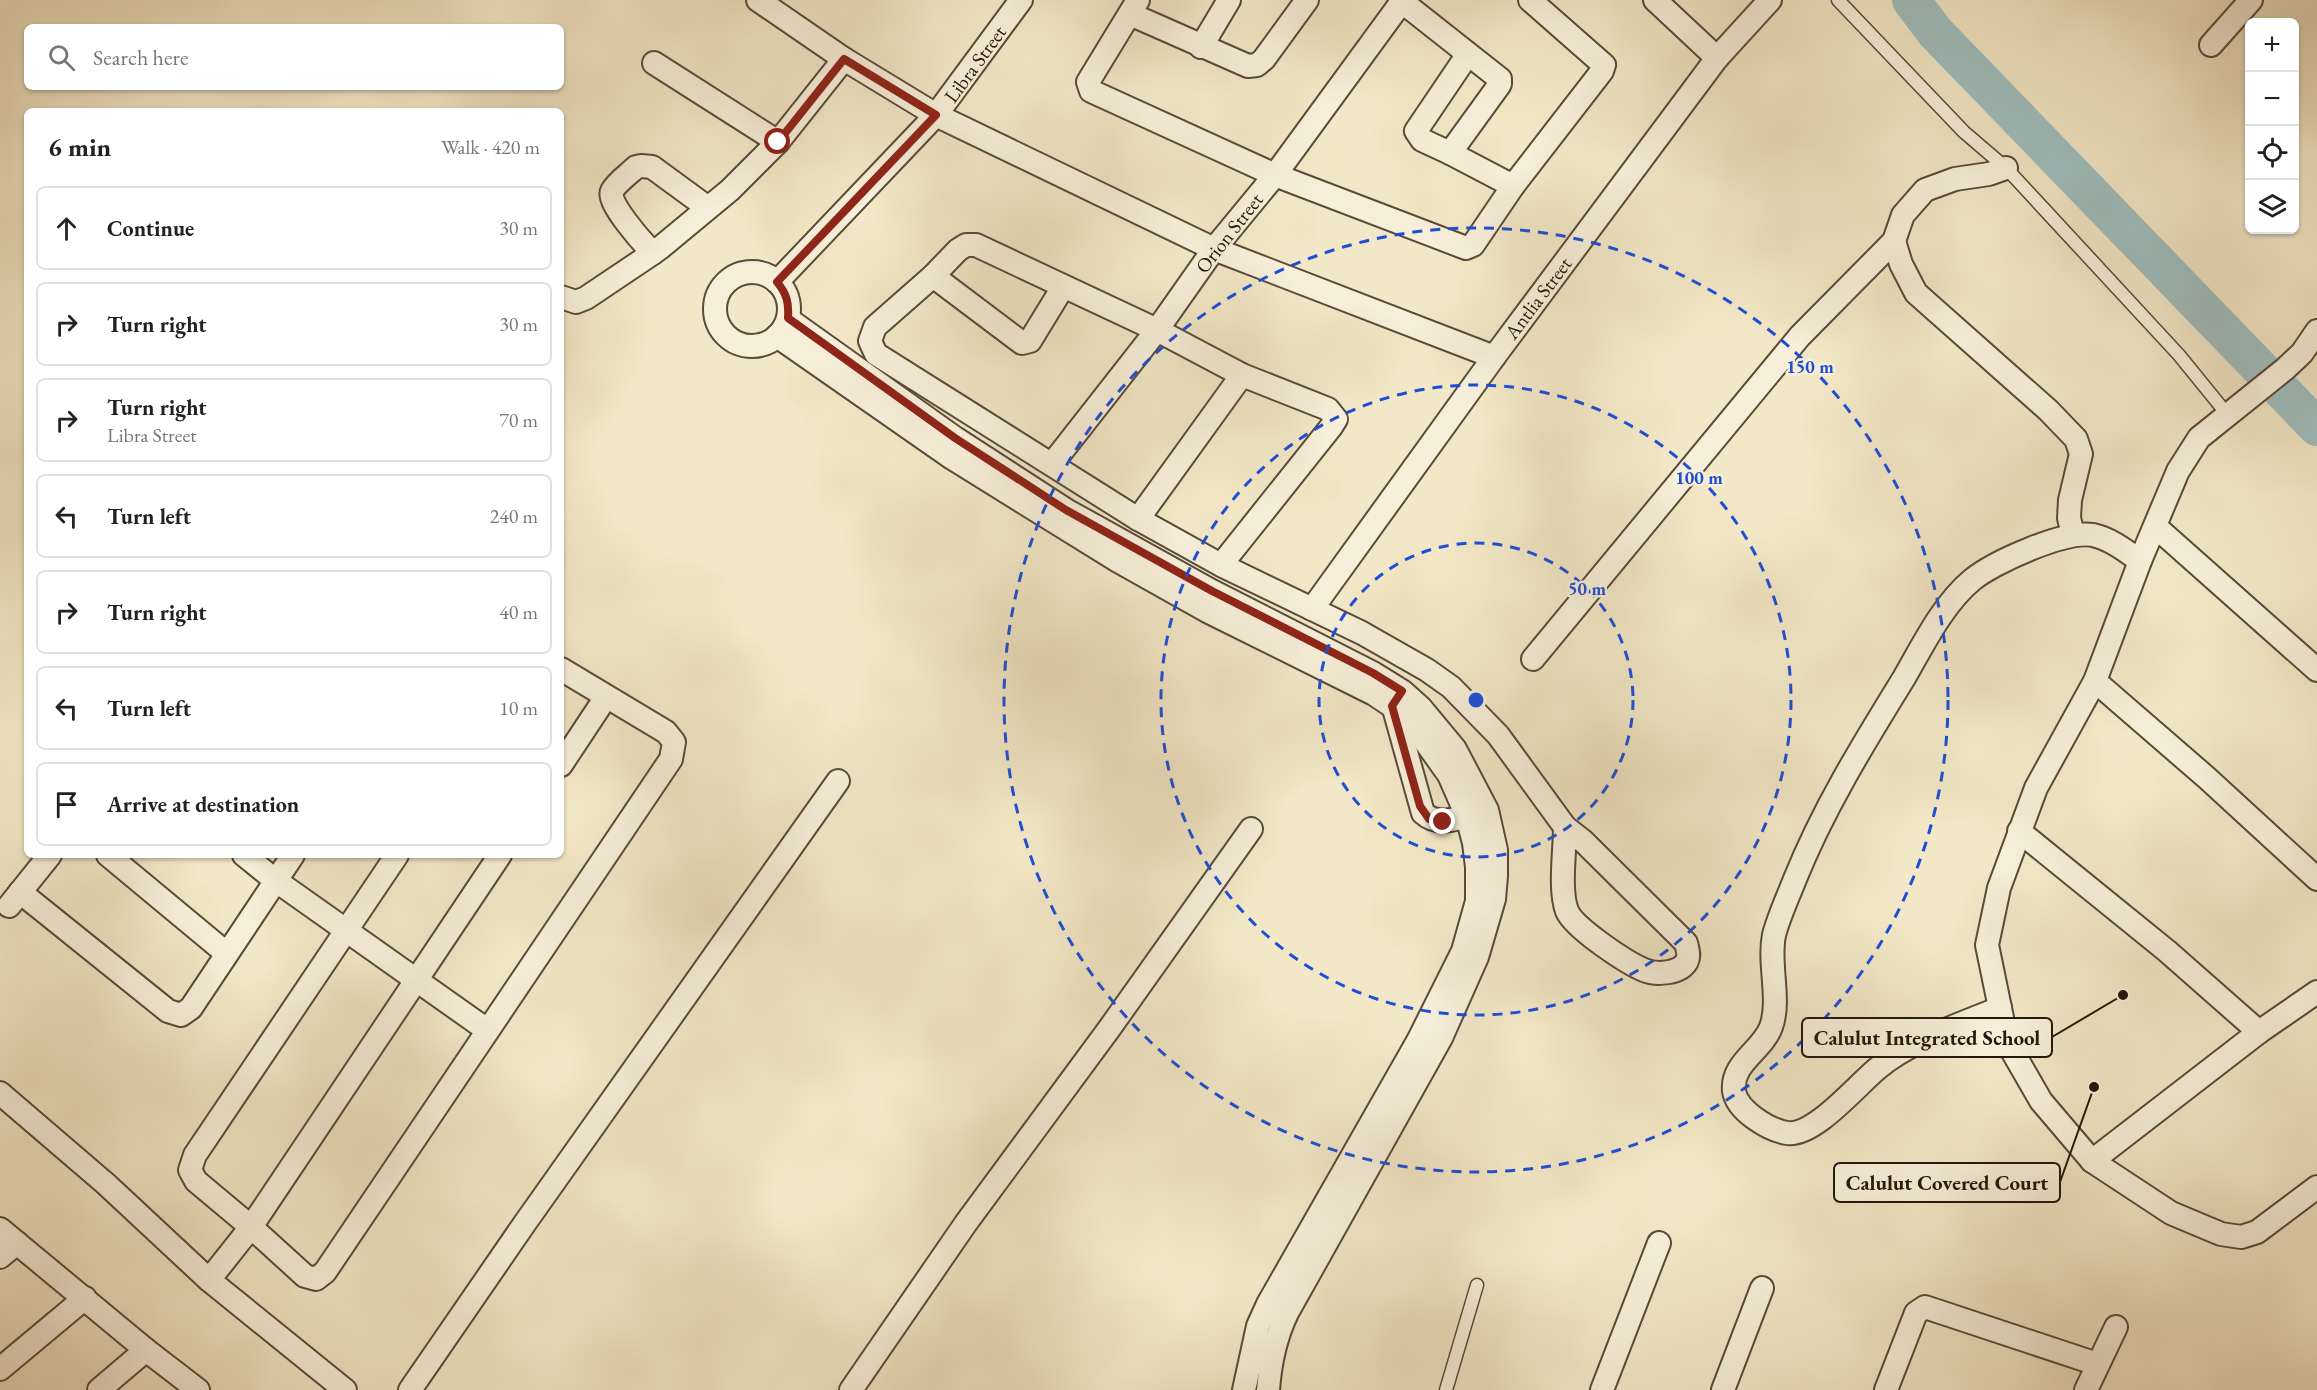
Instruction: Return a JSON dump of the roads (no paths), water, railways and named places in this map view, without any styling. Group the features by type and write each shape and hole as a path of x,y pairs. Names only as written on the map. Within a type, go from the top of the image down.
{"street":[{"path":"758,0 844,59 936,115 1214,249 1494,357"},
{"path":"1202,47 1229,0"},
{"path":"1307,0 1264,59 1257,65 1248,66 1202,47 1134,7 1088,82 1090,91 1275,175 1466,248 1473,245 1513,186 1602,71 1604,65 1530,0"},
{"path":"1402,0 1500,79 1500,84 1450,153"},
{"name":"Orion Street","path":"1052,464 1157,330 1214,249 1275,175 1402,0"},
{"path":"1655,0 1717,58"},
{"name":"Antlia Street","path":"1312,609 1494,357 1717,58 1770,0"},
{"path":"2211,45 2251,0"},
{"name":"Libra Street","path":"777,282 936,115 1013,2"},
{"path":"1468,54 1416,130 1422,140 1513,186"},
{"path":"564,298 576,302 586,298 653,253 730,190 778,142 844,59"},
{"path":"654,63 778,142"},
{"path":"653,253 617,210 611,197 611,191 636,167 652,167 708,208"},
{"path":"1533,659 1800,336 1894,241 1903,215 1925,190 1955,179 1989,174 2006,168"},
{"path":"1894,241 1900,264 1916,293 2048,410 2076,439 2081,454 2070,500 2069,518 2073,534"},
{"path":"1221,565 1336,419 1328,409 1242,375 1157,330 976,245 966,245 958,250 933,276 875,327 870,341 876,354 1138,519 1221,565 1384,644 1451,687 1498,735 1565,827 1583,841 1686,943 1689,953 1687,962 1677,969 1665,972 1645,970 1603,945 1575,922 1567,911 1564,887 1565,827"},
{"path":"755,272 767,275 777,282 789,303 782,327 766,342 754,345 737,342 723,331 717,320 715,308 717,296 723,286 732,278 743,273 755,272"},
{"path":"933,276 1022,343 1030,341 1063,287"},
{"path":"782,327 952,458 1009,483 1128,567 1207,611 1348,680 1397,699 1477,813 1474,843 1477,901 1470,954 1268,1304 1258,1326 1261,1358 1268,1390"},
{"path":"2317,331 2302,353 2285,369 2252,398 2227,414 2199,438 2178,471 2140,561 2095,681 2036,788 1999,888 1987,945 2007,1042 2041,1101 2092,1161 2171,1213 2221,1234 2241,1238 2257,1232 2317,1187"},
{"path":"1138,519 1242,375"},
{"path":"2156,527 2317,670"},
{"path":"2000,1008 1942,1031 1880,1066 1818,1124 1805,1131 1789,1133 1756,1120 1734,1095 1734,1079 1740,1067 1762,1042 1771,1026 1773,944 1781,916 1811,840 1849,767 1933,629 1970,582 2011,556 2073,534 2093,535 2113,543 2140,561"},
{"path":"395,858 195,1155 190,1170 196,1181 304,1276 316,1279 325,1272 671,759 674,742 666,732 564,671"},
{"path":"2095,681 2207,778 2317,879"},
{"path":"564,760 606,697"},
{"path":"1397,699 1423,813 1436,822 1477,813"},
{"path":"410,1390 525,1223 838,781"},
{"path":"851,1390 966,1223 1109,1029 1251,829"},
{"path":"2019,831 2167,951 2259,1032"},
{"path":"48,858 14,899 168,1011 181,1015 191,1008 291,858"},
{"path":"112,858 226,953"},
{"path":"248,858 275,880 487,1030"},
{"path":"209,1280 251,1227 498,858"},
{"path":"2092,1161 2259,1032 2317,992"},
{"path":"0,1094 106,1184 209,1280 345,1390"},
{"path":"0,1257 9,1236 146,1350 198,1390"},
{"path":"1602,1390 1659,1243"},
{"path":"1723,1390 1761,1288"},
{"path":"0,1369 85,1298"},
{"path":"1886,1390 1916,1313 1925,1307 2097,1364"},
{"path":"2086,1390 2116,1327"},
{"path":"99,1390 146,1350"},
{"path":"1244,1390 1261,1358"}],"lane":[{"path":"1838,0 1964,132 2006,168 2179,355 2227,414"},
{"path":"1446,1390 1477,1285"}],"waterway":[{"path":"1911,0 1935,32 2317,427"}],"place":[{"name":"Calulut Integrated School","path":"2123,995"},
{"name":"Calulut Covered Court","path":"2094,1087"}]}
